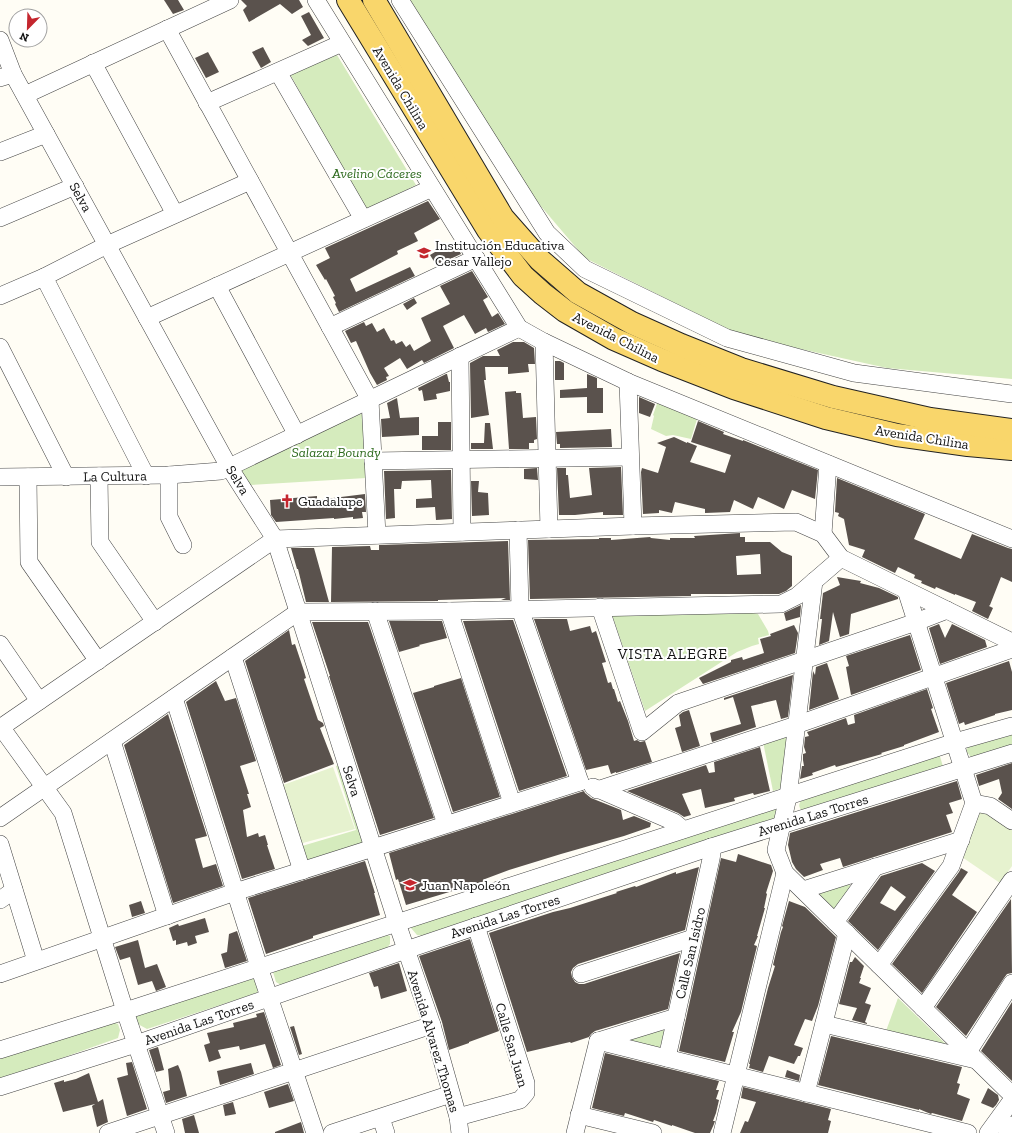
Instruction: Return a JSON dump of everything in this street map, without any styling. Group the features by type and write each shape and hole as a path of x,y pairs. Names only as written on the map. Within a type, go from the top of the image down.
{"main road":[{"name":"Avenida Chilina","path":"348,0 488,230 523,276 565,311 614,339 662,360 734,388 826,418 897,435 968,445 1012,449"},
{"name":"Avenida Chilina","path":"374,0 503,218 540,260 578,293 632,323 681,345 741,369 832,397 930,419 1012,430"}],"street":[{"path":"25,95 230,0"},
{"path":"316,0 519,328 544,342 628,382 1012,539"},
{"path":"400,0 547,233 585,269 727,338 854,373 1012,394"},
{"path":"167,29 370,400 377,535"},
{"name":"Selva","path":"0,40 7,76 25,95 229,468 275,539 406,950"},
{"path":"207,103 342,43"},
{"path":"93,63 175,214"},
{"path":"278,72 363,219"},
{"path":"0,152 46,134"},
{"path":"0,296 44,277 107,245 250,181"},
{"path":"0,218 75,186"},
{"path":"147,318 432,188"},
{"path":"330,327 476,258"},
{"path":"44,277 146,476"},
{"path":"217,286 297,435"},
{"name":"La Cultura","path":"0,478 169,476 221,471 519,328"},
{"path":"544,342 549,529"},
{"path":"0,347 66,477"},
{"path":"460,356 462,532"},
{"path":"628,382 633,526"},
{"path":"373,461 630,457"},
{"path":"823,534 828,464"},
{"path":"99,476 100,542 154,622"},
{"path":"169,476 169,517 184,545"},
{"path":"28,477 29,562 98,661"},
{"path":"166,1133 125,1011 63,813 0,727 275,539 633,526 796,522 823,534 841,558 1012,642"},
{"path":"518,530 520,609 580,782"},
{"path":"0,818 298,612 780,604 798,596 841,558"},
{"path":"814,581 788,797 776,850 785,873 1012,1095"},
{"path":"879,965 951,866 974,803 906,590"},
{"path":"600,607 642,732 678,704 947,610"},
{"path":"448,610 512,803"},
{"path":"375,611 446,824"},
{"path":"0,644 39,701"},
{"path":"597,790 796,725 1012,649"},
{"path":"233,657 302,871"},
{"path":"174,698 269,998 315,1133"},
{"name":"Avenida Las Torres","path":"0,1050 125,1011 955,742 1012,726"},
{"path":"112,741 167,916"},
{"name":"Avenida Las Torres","path":"0,1087 136,1044 476,926 711,847 1012,753"},
{"path":"0,974 235,892 580,782 674,822 682,830"},
{"path":"974,803 990,806 1010,818"},
{"path":"743,837 776,850"},
{"path":"803,890 961,840"},
{"path":"0,844 36,961"},
{"name":"Calle San Isidro","path":"667,1058 712,853 711,847"},
{"path":"806,1093 824,1024 841,927 875,867"},
{"path":"722,1133 785,873"},
{"path":"923,1008 1012,880"},
{"path":"0,900 14,890"},
{"name":"Calle San Juan","path":"459,1125 520,1100 526,1093 526,1083 476,926"},
{"path":"581,974 694,938"},
{"name":"Avenida Alvarez Thomas","path":"406,950 432,1024 459,1125"},
{"path":"972,1056 1012,983"},
{"path":"598,1041 676,1017"},
{"path":"108,1133 432,1024"},
{"path":"824,1024 972,1056"},
{"path":"598,1041 968,1133"},
{"path":"575,1133 598,1041"},
{"path":"332,1133 383,1125 451,1094"},
{"path":"988,1133 1012,1100"},
{"path":"579,1115 653,1133"},
{"path":"1007,1133 1012,1125"}],"green space":[{"path":"400,0 1012,0 1012,379 887,368 741,336 585,258 539,204"},
{"name":"Avelino Cáceres","path":"337,55 416,185 366,210 290,74"},
{"path":"658,401 697,419 691,439 673,435 666,436 651,429 653,415"},
{"name":"Salazar Boundy","path":"364,414 366,478 250,485 240,468 349,415"},
{"path":"721,607 758,614 769,635 758,638 759,644 737,652 645,711 612,615"},
{"path":"1012,731 1012,746 971,757 966,751 970,743"},
{"path":"793,735 786,787 773,791 763,742"},
{"path":"939,753 944,770 803,811 800,808 799,804 801,801"},
{"path":"344,764 369,848 308,866 302,846 356,830 336,766"},
{"path":"333,767 355,829 299,844 283,785"},
{"path":"777,807 781,818 424,936 417,935 411,928 413,924"},
{"path":"981,812 986,812 1012,829 1012,866 1000,883 959,855 977,816"},
{"path":"848,883 853,890 838,914 819,894"},
{"path":"382,933 390,936 390,944 386,949 281,985 276,982 273,972 274,968"},
{"path":"250,976 259,985 257,993 147,1029 136,1023 134,1017"},
{"path":"898,998 950,1048 886,1031"},
{"path":"113,1022 118,1024 120,1030 118,1038 0,1080 0,1058"},
{"path":"665,1030 659,1050 613,1039"}],"building":[{"path":"164,0 178,0 184,10 173,14"},
{"path":"241,0 299,0 303,7 292,14 280,4 249,22 243,10 247,6"},
{"path":"309,12 324,38 308,46 302,40 311,35 301,16"},
{"path":"263,47 271,62 261,68 252,52"},
{"path":"208,52 219,72 206,78 195,58"},
{"path":"428,201 440,219 414,233 418,241 397,251 398,254 350,279 356,292 410,267 415,276 339,312 333,297 335,296 326,279 325,280 316,265 330,258 325,248"},
{"path":"450,243 455,252 459,250 461,254 437,265 430,255"},
{"path":"472,271 488,297 483,300 492,317 498,313 505,324 488,332 486,328 475,334 464,315 443,326 454,348 424,363 422,360 407,369 400,358 384,368 389,376 386,377 387,380 377,385 356,341 351,343 345,331 364,322 366,326 372,323 377,332 384,328 391,341 394,340 396,344 402,341 406,347 410,344 414,351 431,341 421,318 450,304 440,286"},
{"path":"414,298 417,303 407,310 403,304"},
{"path":"513,342 524,342 534,348 535,364 528,364 529,372 508,374 508,367 485,367 486,380 484,380 489,415 471,418 470,363 483,356 500,356 497,350"},
{"path":"555,361 564,363 564,380 555,380"},
{"path":"446,374 450,382 450,391 436,394 437,399 424,401 422,390 419,391 418,388"},
{"path":"587,374 597,378 597,388 603,388 603,413 587,413 587,397 560,398 560,390 587,388"},
{"path":"516,391 516,393 521,393 523,418 536,417 537,439 534,440 534,443 529,443 529,449 509,449 505,392"},
{"path":"639,397 655,404 650,417 639,413"},
{"path":"397,398 400,418 419,417 419,435 382,437 381,419 390,418 387,403"},
{"path":"698,421 724,432 723,434 743,440 818,470 815,499 792,490 784,509 758,497 753,509 734,500 730,512 705,513 705,509 675,502 672,513 659,510 659,513 643,514 641,472 642,468 658,473 666,447 657,443 674,437 697,446 690,462 725,473 731,455 691,442"},
{"path":"438,422 451,422 451,450 422,450 422,436 438,436"},
{"path":"485,423 490,423 493,449 471,449 471,443 484,443"},
{"path":"611,429 612,447 560,448 560,444 557,444 556,432"},
{"path":"621,467 623,515 603,515 603,512 559,515 557,468 566,468 570,498 592,495 589,468"},
{"path":"537,468 538,480 524,479 524,469"},
{"path":"451,470 452,519 436,520 435,507 416,508 416,499 432,498 431,480 402,481 401,489 394,489 395,518 386,519 384,471"},
{"path":"837,478 925,514 914,539 961,559 972,534 1012,549 1012,582 1001,577 989,606 993,608 988,619 972,611 976,602 921,583 922,581 914,578 915,575 898,567 895,573 862,557 865,550 849,545 844,519 838,516 839,513 835,512"},
{"path":"471,481 479,481 478,492 488,493 489,515 472,516"},
{"path":"365,494 366,512 362,512 363,518 353,519 353,517 276,522 271,515 270,500 317,496 317,500"},
{"path":"740,533 740,537 745,537 745,542 770,542 782,552 792,556 792,586 779,594 691,594 691,596 530,599 528,540 611,538 611,540 650,537 670,540 670,538 695,538 694,536","holes":["760,554 761,574 737,575 736,556"]},
{"path":"508,541 510,600 501,600 506,598 438,601 331,602 332,547 370,546 371,550 379,550 379,545"},
{"path":"291,548 314,548 329,602 306,602"},
{"path":"837,577 861,581 860,583 879,588 898,597 898,599 851,614 849,634 840,637 833,612 829,641 819,645 823,593 840,585"},
{"path":"801,605 800,617 786,621 784,613"},
{"path":"534,619 567,619 570,631 590,626 592,633 596,631 606,662 602,663 608,683 611,682 618,702 620,701 634,741 645,741 652,762 611,774 608,765 586,770"},
{"path":"513,620 567,776 519,791 463,621"},
{"path":"389,621 442,621 447,638 399,652"},
{"path":"312,622 368,622 434,818 380,835"},
{"path":"939,624 945,638 952,624 985,640 987,647 940,664 929,628"},
{"path":"794,625 798,633 795,653 703,684 699,678 731,662 731,660 742,657 743,660 764,653 760,639 771,636 770,634"},
{"path":"289,630 292,645 295,644 306,678 304,679 318,720 323,723 324,726 320,728 334,764 284,783 245,661"},
{"path":"910,635 921,670 851,695 846,667 849,666 846,656"},
{"path":"1009,661 1012,672 1012,710 995,714 965,725 964,722 959,724 946,683"},
{"path":"827,663 839,699 809,710 813,671 815,675 816,667"},
{"path":"793,675 788,717 781,719 776,700 751,706 756,727 712,742 710,733 741,724 733,697 724,700 724,698"},
{"path":"461,678 500,797 453,812 413,693"},
{"path":"216,681 225,701 236,698 256,761 240,766 249,794 247,794 251,807 243,810 247,837 258,833 259,837 265,835 275,869 242,879 186,702"},
{"path":"927,689 933,708 931,709 939,732 904,746 881,753 882,754 836,767 835,765 800,779 802,766 804,766 803,754 806,753 804,747 805,737 809,736 807,732 846,718 848,725 855,723 854,715"},
{"path":"689,710 700,746 682,752 675,728 681,726 679,715"},
{"path":"168,714 207,836 195,839 203,868 216,864 223,886 173,903 124,745"},
{"path":"760,747 770,791 754,795 753,793 734,798 735,801 705,808 701,789 682,794 691,815 684,817 627,791 706,765 709,773 715,772 714,762"},
{"path":"1012,763 1012,809 998,799 1002,793 999,779 979,786 976,775"},
{"path":"957,781 962,799 949,803 953,813 946,815 952,832 843,867 840,858 820,864 823,870 804,877 796,869 792,862 788,845 790,833"},
{"path":"584,791 591,798 621,810 623,820 634,816 651,823 650,827 509,870 485,879 486,881 406,905 398,879 396,880 389,853"},
{"path":"738,854 771,865 773,871 766,893 765,908 758,936 754,945 757,946 741,1012 732,1032 734,1032 725,1062 679,1051 721,858 736,862"},
{"path":"365,861 380,915 313,936 313,938 266,954 248,898"},
{"path":"922,863 935,871 878,950 848,921 881,876","holes":["891,886 906,897 895,911 880,903"]},
{"path":"699,867 685,930 578,964 571,972 575,982 584,984 680,953 668,1009 595,1031 589,1037 571,1043 527,1052 489,933 635,886 636,887 676,872 676,874"},
{"path":"961,868 968,872 952,895 977,912 922,993 892,964"},
{"path":"1011,899 1012,973 1007,974 1004,978 966,1036 936,1007"},
{"path":"141,901 145,913 132,917 129,905"},
{"path":"789,901 805,907 836,937 818,1006 812,1021 805,1019 794,1045 803,1048 800,1056 798,1056 794,1064 769,1056 763,1072 749,1068 749,1064 775,966 773,965"},
{"path":"205,918 209,932 195,936 197,943 188,946 187,942 176,945 176,940 173,941 169,928 178,924 179,926"},
{"path":"237,931 247,961 225,968 221,954 227,952 229,934"},
{"path":"470,939 499,1031 449,1050 442,1022 419,956"},
{"path":"138,940 145,968 157,964 166,987 156,991 152,981 138,985 130,957 120,960 115,947"},
{"path":"855,957 864,966 859,983 871,988 865,1003 871,1005 865,1022 867,1024 852,1020 857,1008 839,1004 850,962 852,962"},
{"path":"399,963 407,991 381,999 378,986 374,987 369,973"},
{"path":"1012,1002 1012,1081 981,1051"},
{"path":"264,1012 281,1065 273,1068 265,1044 240,1050 239,1046 218,1050 221,1058 209,1062 204,1045 210,1043 207,1033 234,1027 233,1023 257,1017 256,1014"},
{"path":"294,1026 302,1054 299,1055 290,1027"},
{"path":"831,1036 962,1067 957,1083 960,1084 957,1094 970,1099 962,1121 931,1114 919,1109 818,1085"},
{"path":"158,1047 164,1070 156,1072 149,1050"},
{"path":"605,1053 719,1081 716,1090 719,1090 716,1099 719,1100 713,1121 715,1121 710,1133 695,1133 654,1120 653,1122 625,1113 624,1116 592,1108"},
{"path":"132,1062 147,1109 127,1116 117,1078 128,1075 126,1063"},
{"path":"251,1063 254,1074 220,1085 217,1071"},
{"path":"178,1065 187,1096 166,1103 163,1092 170,1090 168,1069"},
{"path":"787,1070 800,1075 799,1081 785,1077"},
{"path":"89,1073 98,1102 103,1099 108,1122 97,1127 92,1106 95,1104 63,1112 54,1083 76,1079"},
{"path":"288,1084 294,1101 269,1108 264,1092"},
{"path":"743,1087 831,1109 828,1120 831,1121 828,1133 740,1133 745,1121 748,1122 756,1102 741,1098"},
{"path":"988,1088 998,1095 999,1100 993,1108 981,1103"},
{"path":"233,1102 236,1114 225,1116 223,1105"},
{"path":"194,1115 199,1133 185,1133 182,1119"},
{"path":"301,1122 304,1133 275,1133 275,1132"}],"place":[{"name":"Institución Educativa Cesar Vallejo","path":"424,253"},
{"name":"Guadalupe","path":"287,501"},
{"name":"Juan Napoleón","path":"410,885"}],"district":[{"name":"VISTA ALEGRE","path":"673,654"}]}
